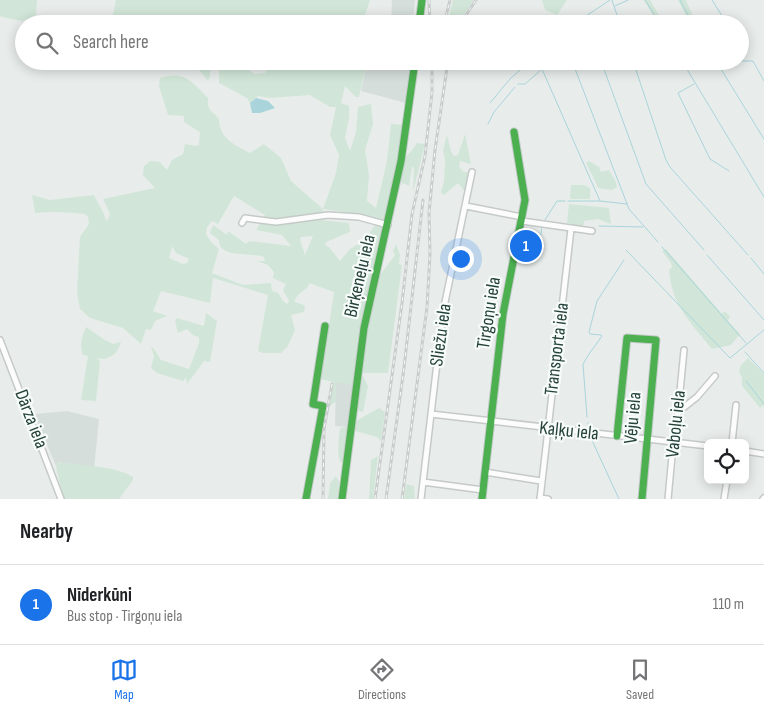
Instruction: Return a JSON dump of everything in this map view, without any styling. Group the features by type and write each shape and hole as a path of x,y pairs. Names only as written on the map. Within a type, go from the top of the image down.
{"street":[{"path":"420,15 422,0"},
{"name":"Birķeneļu iela","path":"342,499 344,469 364,328 401,160 413,70"},
{"name":"Tirgoņu iela","path":"482,499 503,314 525,200 514,132"},
{"name":"Sliežu iela","path":"422,499 443,312 472,172"},
{"path":"466,206 571,229 592,231"},
{"path":"242,223 245,218 276,222 328,215 359,217 388,225"},
{"name":"Transporta iela","path":"540,499 571,229"},
{"path":"306,499 323,406 313,404 325,326"},
{"name":"Vēju iela","path":"617,436 627,338 656,340 642,499"},
{"name":"Dārza iela","path":"0,340 61,499"},
{"name":"Vaboļu iela","path":"668,499 684,350"},
{"path":"678,412 697,397 715,376"},
{"path":"732,439 736,406"},
{"name":"Kaļķu iela","path":"431,414 704,446"},
{"path":"749,452 764,454"},
{"path":"485,472 541,481"},
{"path":"423,482 483,490"},
{"path":"724,499 726,484"},
{"path":"540,499 548,499"}],"shaded area":[{"path":"392,0 415,0 414,15 391,15"},
{"path":"365,70 409,70 406,103 361,91"},
{"path":"336,382 353,384 348,427 335,426"},
{"path":"67,411 99,419 94,469 58,462 56,466 34,414"}],"green space":[{"path":"0,0 37,0 36,15 15,15 15,20 0,16"},
{"path":"116,0 370,0 365,15 113,15"},
{"path":"453,0 474,0 463,15 449,15"},
{"path":"542,0 567,0 557,15 545,10"},
{"path":"644,0 650,0 659,15 653,15"},
{"path":"678,0 686,0 692,15 686,15"},
{"path":"210,70 208,81 200,71"},
{"path":"219,70 249,70 255,74 265,73 266,70 365,70 359,97 356,97 345,86 341,103 349,106 345,138 350,151 356,132 358,107 371,104 373,124 365,150 369,175 367,201 376,208 387,161 391,124 404,125 386,222 359,214 323,209 336,173 339,155 330,135 336,107 330,107 310,95 270,98 258,96 250,103 247,98 219,83"},
{"path":"169,76 187,79 208,98 209,108 219,119 222,131 229,140 250,153 264,144 281,158 291,181 323,209 321,220 349,223 350,232 326,242 325,245 329,247 340,261 350,249 365,240 377,222 385,227 371,288 365,304 367,304 353,384 336,383 336,401 329,407 333,382 321,379 334,292 309,283 308,287 294,301 305,306 304,312 291,315 295,330 288,346 281,353 263,353 258,351 268,295 213,278 210,303 161,291 153,311 167,316 155,321 151,330 146,329 141,344 123,328 90,318 80,309 77,293 80,237 89,224 88,217 85,214 72,213 35,213 32,195 50,200 94,195 106,221 110,214 103,199 155,188 143,175 144,166 150,161 160,162 167,170 172,160 183,154 185,144 199,145 200,132 184,122 184,116 168,115 159,86 160,78","holes":["234,196 265,215 256,230 282,235 291,246 249,241 246,244 228,231 227,235 213,225 210,233 219,240 220,246 224,250 237,254 264,257 265,261 257,261 268,265 274,272 273,278 286,284 283,290 289,301 287,304 278,293 272,291 271,283 243,285 212,273 219,249 206,234 207,227 212,221 218,224","313,236 305,255 300,240 301,237","173,244 176,253 189,259 187,263 183,264 169,258"]},
{"path":"465,134 471,164 460,161 459,167 464,172 468,172 466,193 458,183 444,195 441,192 444,182 445,160 443,150 447,135 454,156 458,155"},
{"path":"417,143 425,144 413,192 414,168 412,166 409,186 400,182 406,157"},
{"path":"589,161 599,167 601,172 609,170 617,187 612,190 598,188 586,163"},
{"path":"571,185 584,185 590,188 590,199 570,199"},
{"path":"569,204 609,208 611,224 598,219 584,221 583,227 567,223"},
{"path":"396,244 400,255 399,264 402,265 388,373 363,373 361,372 377,279 395,255 393,251"},
{"path":"666,249 722,314 724,311 730,316 728,321 740,334 731,345 712,349 690,322 674,294 669,270 672,267 671,263 662,251"},
{"path":"206,313 217,321 210,362 204,361 187,384 186,377 183,381 157,373 151,368 154,356 151,347 161,360 189,369 199,343 199,337 193,335 187,329 178,333 175,321 177,318 204,326"},
{"path":"86,327 113,344 121,342 118,350 112,356 101,359 96,358 100,361 96,401 81,400 88,356 83,355 81,348 82,337"},
{"path":"748,358 764,374 764,405 760,408 742,386 742,378 739,371 741,365"},
{"path":"363,376 368,386 363,412 356,410 360,378"},
{"path":"379,408 385,412 381,441 377,437 352,430 356,421"},
{"path":"348,427 343,461 341,463 339,455 340,428"},
{"path":"378,456 373,499 369,499 371,460"},
{"path":"58,462 116,470 133,477 133,480 119,499 63,499 56,466"},
{"path":"336,476 339,482 338,499 328,499 330,483"},
{"path":"406,484 414,486 415,499 404,499"}],"water":[{"path":"256,98 268,101 275,108 260,113 252,113 250,103"}],"waterway":[{"path":"588,15 610,0"},
{"path":"612,0 617,15"},
{"path":"615,6 628,0"},
{"path":"645,0 654,15"},
{"path":"680,0 688,15"},
{"path":"712,0 721,15"},
{"path":"749,61 753,61 764,81"},
{"path":"490,103 520,70"},
{"path":"518,84 525,84 541,70"},
{"path":"542,70 600,201"},
{"path":"575,70 629,209 658,242"},
{"path":"604,70 646,184 704,250"},
{"path":"636,70 670,167 748,255"},
{"path":"687,70 764,197"},
{"path":"722,70 764,139"},
{"path":"694,84 678,93 710,159 729,171"},
{"path":"488,124 494,112 515,87"},
{"path":"545,220 557,201 565,201"},
{"path":"568,201 600,201 627,204"},
{"path":"536,250 539,247 542,226"},
{"path":"599,226 643,227"},
{"path":"662,247 746,343"},
{"path":"626,250 730,358 764,330"},
{"path":"707,255 764,320"},
{"path":"751,258 764,274"},
{"path":"587,417 583,364 602,336 590,334 589,332 597,301 624,260"},
{"path":"745,352 764,373"},
{"path":"746,381 764,404"},
{"path":"590,436 619,499"}],"railway":[{"path":"429,0 430,15"},
{"path":"446,15 450,0"},
{"path":"466,15 476,0"},
{"path":"375,499 402,303 412,214 425,156 432,92 432,70"},
{"path":"402,499 427,307 430,254 429,213 435,150 447,70"},
{"path":"386,499 404,368 423,200"},
{"path":"323,499 324,429 332,384"}],"traffic: fast":[{"path":"420,15 422,0"},
{"path":"342,499 364,328 401,161 414,70"},
{"path":"482,499 503,314 525,200 514,132"},
{"path":"306,499 323,406 313,404 325,326"},
{"path":"617,436 627,338 656,340 642,499"}],"place":[{"name":"Nīderkūni","path":"526,246"}]}
